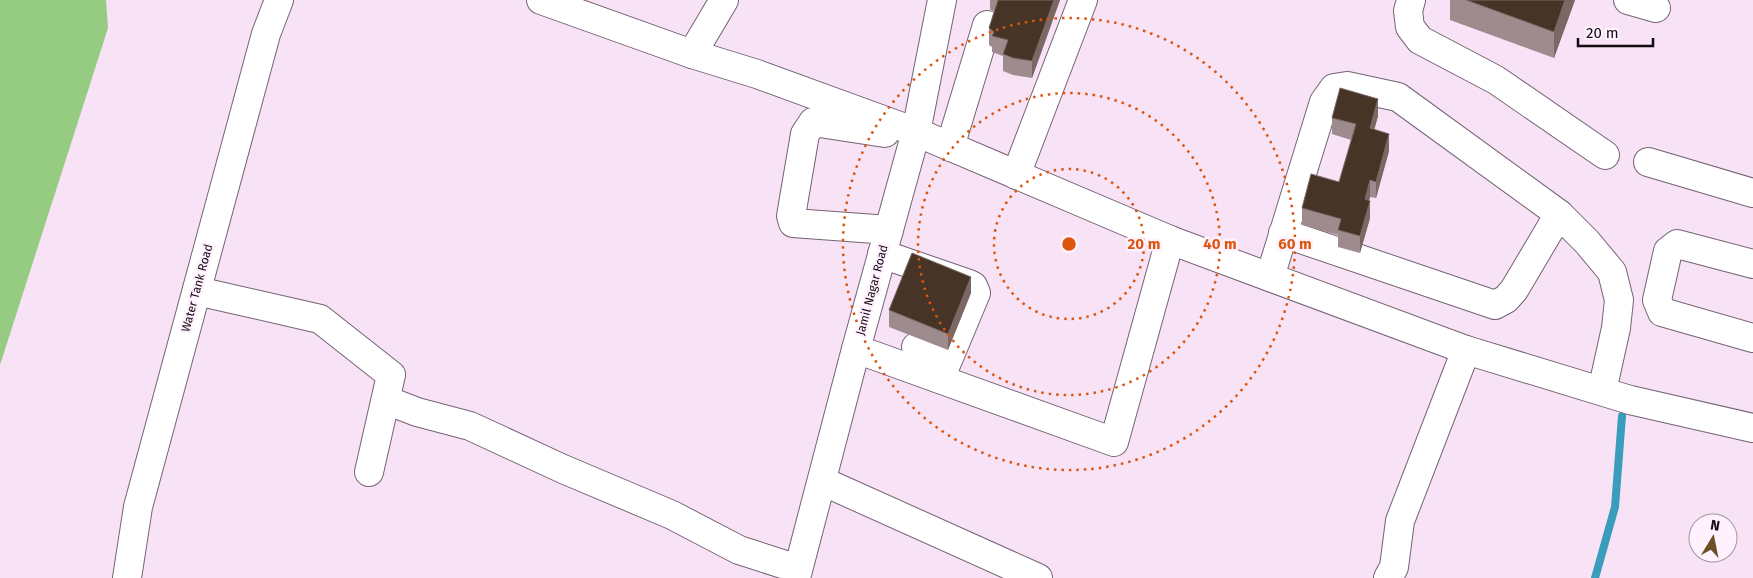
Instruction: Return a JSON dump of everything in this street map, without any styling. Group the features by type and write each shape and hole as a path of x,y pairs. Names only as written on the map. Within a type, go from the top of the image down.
{"street":[{"name":"Water Tank Road","path":"127,578 138,507 266,34 279,0"},
{"path":"541,0 692,54 758,74 915,135 950,146 1170,240 1466,350 1630,400 1753,428"},
{"path":"692,54 724,0"},
{"name":"Jamil Nagar Road","path":"797,574 915,135 942,0"},
{"path":"1009,172 1070,0"},
{"path":"1009,172 1083,0"},
{"path":"1411,0 1408,11 1410,27 1420,40 1496,80 1605,154"},
{"path":"1628,0 1656,8"},
{"path":"950,146 987,25"},
{"path":"1270,277 1324,102 1334,88 1347,86 1398,97 1558,214 1587,242 1612,272 1619,300 1616,328 1602,392"},
{"path":"915,135 813,122 805,134 791,216 794,223 886,242 973,286 976,293 944,368"},
{"path":"1648,162 1753,193"},
{"path":"1284,233 1495,305 1506,299 1514,290 1558,214"},
{"path":"856,349 944,368 1114,442 1170,240"},
{"path":"1753,264 1677,244 1668,251 1657,300 1662,312 1753,338"},
{"path":"196,291 320,319 390,375 369,472"},
{"path":"916,347 944,368"},
{"path":"1388,578 1394,567 1400,520 1466,350"},
{"path":"386,400 417,412 470,426 563,469 672,515 740,550 797,574"},
{"path":"822,481 1038,578"}],"green space":[{"path":"0,0 106,0 108,28 0,365"}],"building":[{"path":"998,0 1054,0 1032,61 1013,58 1003,54 1008,40 992,36 994,32 989,28"},
{"path":"1466,0 1565,0 1554,32"},
{"path":"1340,88 1378,99 1370,128 1389,134 1376,182 1370,180 1365,199 1370,201 1360,236 1338,230 1341,219 1302,208 1311,174 1339,182 1356,124 1332,118"},
{"path":"912,253 971,277 948,334 889,310"}],"waterway":[{"path":"1595,578 1615,507 1622,416"}]}
